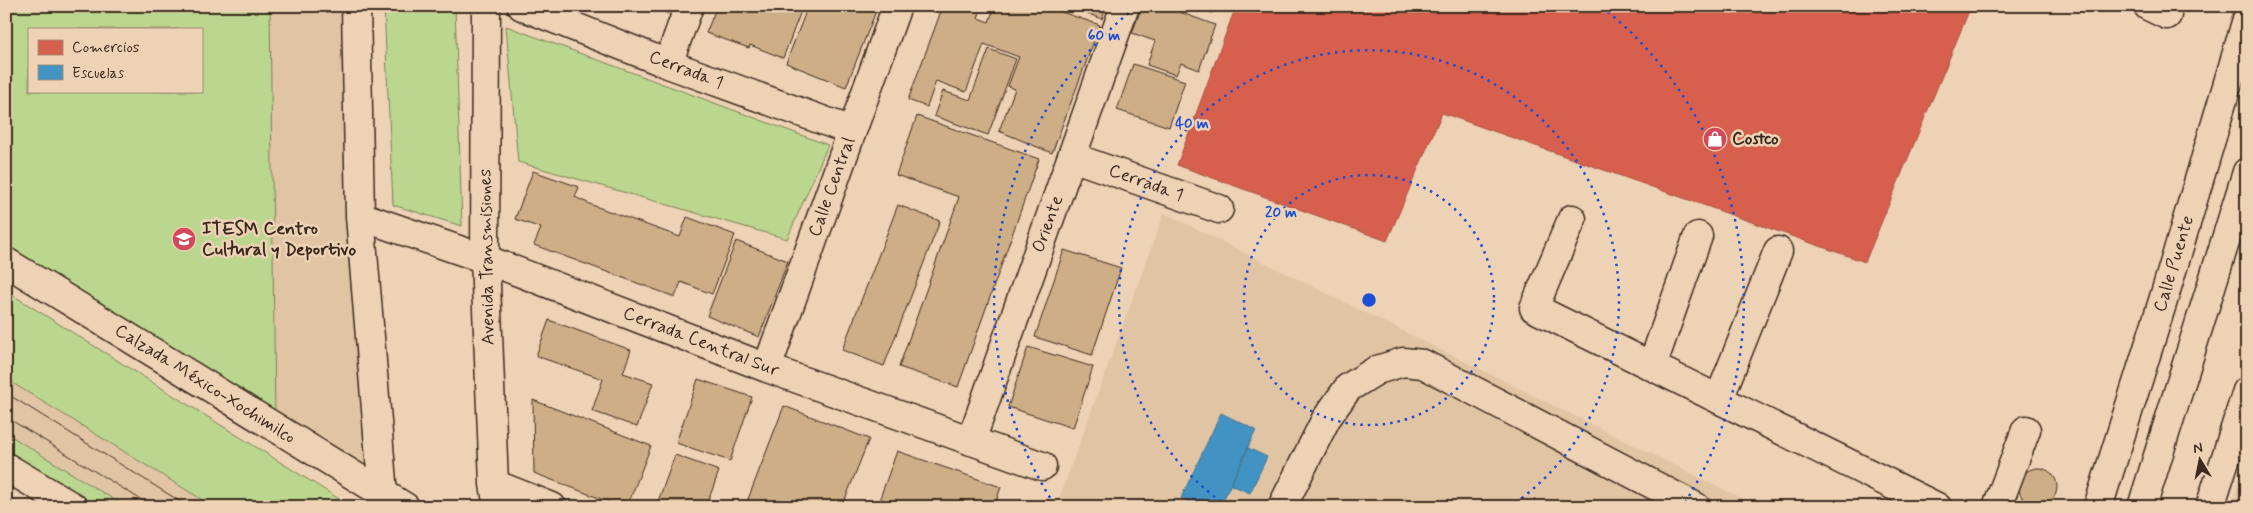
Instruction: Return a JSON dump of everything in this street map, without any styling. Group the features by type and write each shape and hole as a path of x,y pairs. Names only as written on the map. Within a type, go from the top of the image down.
{"street":[{"path":"356,6 360,216 394,500"},
{"name":"Avenida Transmisiones","path":"486,6 485,259 496,495"},
{"name":"Cerrada 1","path":"522,6 668,64 852,132"},
{"path":"668,64 690,6"},
{"name":"Calle Central","path":"767,368 897,6"},
{"name":"Oriente","path":"971,441 1126,6"},
{"name":"Calle Puente","path":"2098,507 2162,304 2247,19"},
{"name":"Cerrada 1","path":"1072,156 1219,209"},
{"path":"2142,507 2247,172"},
{"name":"Cerrada Central Sur","path":"360,216 485,259 767,368 1042,466"},
{"path":"1572,219 1534,308 1937,507"},
{"path":"1652,366 1698,236"},
{"path":"1719,399 1778,251"},
{"name":"Calzada México-Xochimilco","path":"6,262 394,500"},
{"path":"1282,507 1326,419 1348,388 1377,370 1403,362 1423,364 1696,507"},
{"path":"2210,507 2247,391"},
{"path":"1997,507 2026,430"},
{"path":"6,467 73,507"},
{"path":"496,495 552,507"}],"shaded area":[{"name":"ITESM Centro Cultural y Deportivo","path":"6,6 356,6 383,494 6,262"},
{"path":"1164,213 1759,507 1056,507"},
{"path":"6,379 214,507 126,507 6,433"},
{"path":"2247,461 2247,507 2231,507"}],"green space":[{"name":"ITESM Centro Cultural y Deportivo","path":"6,6 270,6 275,418 6,248"},
{"path":"384,6 455,6 462,226 393,205"},
{"path":"506,26 828,145 787,239 518,162"},
{"path":"6,291 352,507 214,507 6,379"},
{"path":"6,433 126,507 98,507 6,450"}],"building: Comercios":[{"name":"Costco","path":"1236,6 1971,6 1865,262 1442,113 1387,241 1177,165"}],"building: Escuelas":[{"path":"1221,413 1256,430 1220,507 1200,507 1181,498"},
{"path":"1248,448 1267,457 1250,493 1231,485"}],"building: Otros":[{"path":"646,6 672,6 669,14"},
{"path":"717,6 803,6 783,58 750,45 749,48 706,33"},
{"path":"808,6 878,6 846,87 786,63"},
{"path":"943,6 953,9 954,6 982,6 978,18 989,22 995,6 1044,6 1100,25 1052,153 999,131 1015,89 1008,86 1019,57 984,44 966,92 936,81 927,107 908,100"},
{"path":"1067,6 1107,6 1102,19"},
{"path":"1142,6 1163,6 1215,25 1199,70 1181,63 1176,75 1147,65 1155,41 1132,33"},
{"path":"1192,6 1214,6 1212,13"},
{"path":"989,49 1016,59 988,135 934,116 943,91 970,100"},
{"path":"1133,64 1185,81 1169,127 1117,110"},
{"path":"917,116 1039,159 958,387 899,367 959,197 896,175"},
{"path":"533,171 579,187 575,197 592,205 680,237 687,217 735,235 712,294 681,282 675,297 534,245 541,228 515,219"},
{"path":"898,205 940,221 884,366 842,350"},
{"path":"736,241 788,261 759,337 707,316"},
{"path":"1064,250 1121,268 1092,355 1035,337"},
{"path":"549,320 631,350 623,373 653,383 637,427 592,411 603,379 536,356"},
{"path":"1028,347 1093,367 1073,428 1008,407"},
{"path":"698,379 752,397 730,461 676,443"},
{"path":"533,400 651,446 627,507 622,507 534,473"},
{"path":"784,406 869,439 842,507 801,507 780,499 777,507 745,507"},
{"path":"897,451 1001,487 994,507 981,507 960,499 957,507 905,507 880,498"},
{"path":"675,455 719,471 706,507 656,507"},
{"path":"2038,468 2052,473 2057,487 2052,501 2038,506 2024,501 2019,487 2024,473"}],"tram line":[{"path":"6,393 189,507"},
{"path":"6,417 153,507"}],"place":[{"name":"Costco","path":"1715,139"},
{"name":"ITESM Centro Cultural y Deportivo","path":"184,239"}]}
